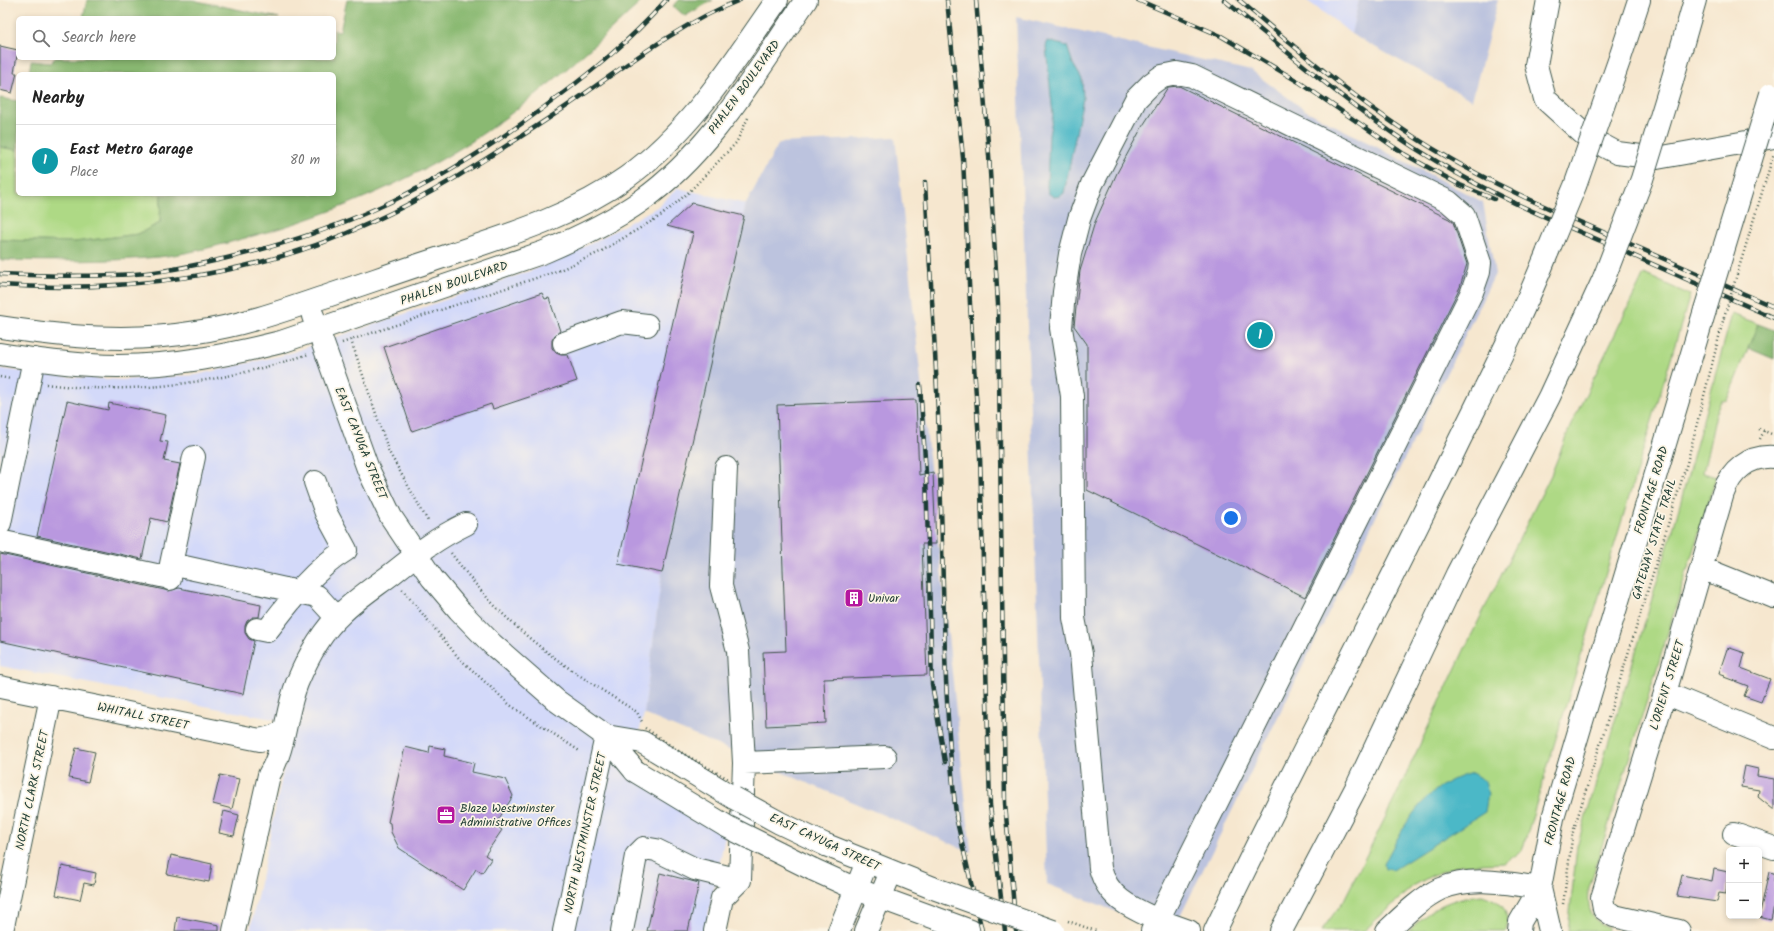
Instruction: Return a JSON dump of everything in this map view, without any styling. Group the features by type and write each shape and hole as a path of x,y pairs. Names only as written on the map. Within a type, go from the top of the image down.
{"main road":[{"name":"PHALEN BOULEVARD","path":"0,327 80,337 161,336 196,332 231,325 308,302 543,223 594,198 628,176 660,149 697,112 777,0"},
{"name":"PHALEN BOULEVARD","path":"0,354 76,365 112,366 164,364 238,352 281,342 544,252 580,236 641,201 683,165 719,125 806,0"},
{"path":"1548,0 1536,65 1545,99 1587,137 1617,153 1657,158 1774,137"},
{"path":"1215,931 1283,791 1428,506 1503,351 1548,251 1575,186 1620,58 1638,0"},
{"path":"1281,931 1357,786 1458,574 1549,397 1604,278 1642,179 1695,0"},
{"path":"1155,926 1472,292 1479,272 1480,263 1464,215 1449,202 1192,76 1177,73 1162,76 1151,84 1136,99 1092,184 1079,219 1070,254 1064,292 1061,328 1072,396 1074,618 1081,654 1100,868 1107,884 1125,904 1155,926 1189,931"},
{"name":"FRONTAGE ROAD","path":"1519,931 1520,922 1540,888 1553,818 1714,314 1773,90"},
{"name":"EAST CAYUGA STREET","path":"308,302 368,469 391,517 432,578 459,610 492,644 557,701 606,736 635,771 726,826 856,889 971,931"},
{"path":"564,342 622,322 647,325"},
{"path":"0,522 34,359"},
{"name":"L'ORIENT STREET","path":"1679,931 1614,916 1604,909 1602,898 1665,693 1723,493 1732,475 1742,465 1761,457 1767,449"},
{"path":"170,576 194,457"},
{"path":"715,931 722,898 740,880 744,763 738,651 721,586 726,468"},
{"path":"256,629 267,631 297,591 333,557 346,550 326,513 315,482"},
{"path":"234,931 269,775 279,756 289,707 300,676 321,638 337,618 366,592 440,537 466,524"},
{"path":"0,539 4,542 170,576 297,591 317,596 337,618"},
{"path":"1702,568 1774,597"},
{"name":"WHITALL STREET","path":"0,687 260,740 275,736 284,730"},
{"path":"1665,693 1774,738"},
{"name":"NORTH CLARK STREET","path":"2,931 51,697"},
{"name":"EAST CAYUGA STREET","path":"606,736 643,735 734,798 780,823 891,872 1053,931"},
{"name":"NORTH WESTMINSTER STREET","path":"564,931 606,736"},
{"path":"744,763 885,757"},
{"path":"1734,834 1774,848"},
{"path":"622,931 636,856 644,848 656,850 695,869 740,880"},
{"path":"839,931 867,862"},
{"path":"866,931 891,872"},
{"path":"1387,931 1406,913 1440,889 1466,882 1499,881 1540,888"},
{"name":"FRONTAGE ROAD","path":"1540,888 1550,931"}],"path":[{"name":"GATEWAY STATE TRAIL","path":"1563,907 1573,832 1687,463 1714,314 1774,153"},
{"path":"351,340 389,452 432,528"},
{"path":"1759,429 1774,435"},
{"path":"1764,431 1767,449"},
{"path":"447,548 479,589 527,636 555,659 637,712 643,735"},
{"path":"401,588 458,657 510,705 580,752"}],"shaded area":[{"path":"1306,0 1359,0 1351,34 1335,21"},
{"path":"1359,0 1498,0 1472,100 1351,34"},
{"path":"1016,17 1251,71 1305,110 1483,202 1495,274 1173,931 1165,931 1047,884"},
{"path":"895,137 971,852 644,714 662,573 746,204 779,143"},
{"path":"678,188 746,204 662,573 644,714 628,774 726,832 705,931 250,931 293,723 0,666 0,369 72,377 122,380 196,375 284,355 536,269 594,242 657,207"}],"green space":[{"path":"87,0 192,0 269,16 83,16"},
{"path":"347,0 643,0 597,43 549,84 473,140 446,157 400,181 328,212 253,236 170,256 138,259 60,261 0,260 0,240 75,242 138,234 160,223 161,196 336,196 336,72 29,72 31,61 50,63 53,60 336,60 336,30 340,31"},
{"path":"678,0 713,0 685,16 673,6"},
{"path":"0,98 16,101 16,150 0,147"},
{"path":"0,147 16,150 16,196 161,196 160,223 138,234 75,242 0,240"},
{"path":"1644,274 1690,295 1522,851 1504,863 1460,865 1433,875 1413,886 1364,931 1321,931 1344,900 1393,802 1466,646 1551,475 1570,427"},
{"path":"1732,314 1758,324 1727,400 1721,401 1717,409 1703,473 1716,477 1589,888 1589,907 1591,912 1596,920 1608,927 1607,931 1568,931 1577,846 1674,526"},
{"path":"1758,324 1774,330 1774,359 1748,348"},
{"path":"1482,895 1489,897 1503,907 1507,917 1506,931 1409,931 1425,916 1441,906 1471,896"}],"water":[{"path":"1047,41 1067,46 1073,64 1082,79 1083,98 1064,193 1060,196 1054,197 1048,193 1047,186 1049,135 1053,115 1046,47"},
{"path":"1472,773 1485,781 1488,794 1485,812 1393,870 1385,869 1384,864 1400,834 1408,820 1418,808 1429,796 1441,787 1455,779"}],"building":[{"path":"0,46 16,50 16,60 14,73 16,73 16,77 12,93 0,90"},
{"path":"1179,86 1449,219 1453,222 1467,264 1460,287 1305,597 1087,490 1087,344 1074,326 1080,271 1095,222 1117,173 1142,127 1168,87"},
{"path":"692,203 744,216 662,573 618,564 693,233 667,226"},
{"path":"542,293 545,299 549,298 560,331 552,340 552,348 556,353 568,355 577,381 493,409 491,404 412,431 384,347"},
{"name":"Univar","path":"916,400 919,475 933,472 936,544 922,544 927,675 824,679 826,723 766,726 763,652 786,651 777,405"},
{"path":"67,401 108,410 109,403 166,415 160,441 168,442 164,461 180,464 167,522 151,518 142,559 37,536"},
{"path":"0,554 169,591 179,588 261,605 259,617 253,617 247,621 245,626 245,633 249,639 254,641 243,694 0,641"},
{"path":"1730,648 1745,653 1741,668 1770,679 1761,702 1744,696 1748,686 1724,677 1725,675 1719,673 1727,649"},
{"path":"430,746 445,749 444,756 474,763 472,772 505,779 513,796 495,825 502,830 485,855 491,859 482,873 476,869 463,890 399,848 391,832 390,823 388,822 405,747 429,753"},
{"path":"76,748 95,752 88,782 69,778"},
{"path":"1745,766 1758,769 1757,776 1774,779 1774,810 1758,797 1759,790 1741,787"},
{"path":"220,775 239,779 232,809 213,804"},
{"path":"224,811 239,815 234,836 219,833"},
{"path":"171,855 212,864 209,882 167,874"},
{"path":"62,866 96,873 94,885 84,883 80,900 56,895"},
{"path":"1714,869 1726,872 1726,894 1719,893 1717,902 1677,896 1682,875 1712,881"},
{"path":"1769,872 1774,873 1774,906 1771,920 1762,918 1762,904"},
{"path":"660,873 699,883 688,931 647,931"},
{"path":"177,917 219,925 219,931 175,931"}],"railway":[{"path":"0,274 101,276 170,270 216,261 271,247 313,234 353,219 428,183 502,137 556,98 606,59 622,45 666,0"},
{"path":"0,285 47,287 95,286 142,283 189,277 236,268 282,256 326,241 370,223 417,200 484,160 549,118 666,38 715,11 740,0"},
{"path":"947,0 963,158 970,304 980,456 990,805 1005,931"},
{"path":"976,0 989,155 998,304 1005,803 1016,931"},
{"path":"1138,0 1221,36 1299,82 1404,154 1460,185 1494,199"},
{"path":"1224,0 1327,85 1381,125 1456,173 1538,214 1774,318"},
{"path":"1239,0 1312,62 1362,101 1388,120 1442,154 1543,206 1774,307"},
{"path":"925,182 938,399 949,735 957,822"},
{"path":"920,385 926,473 932,684 945,762"},
{"path":"956,817 982,931"}],"place":[{"name":"East Metro Garage","path":"1260,335"},
{"name":"Univar","path":"854,598"},
{"name":"Blaze Westminster Administrative Offices","path":"446,815"}]}
